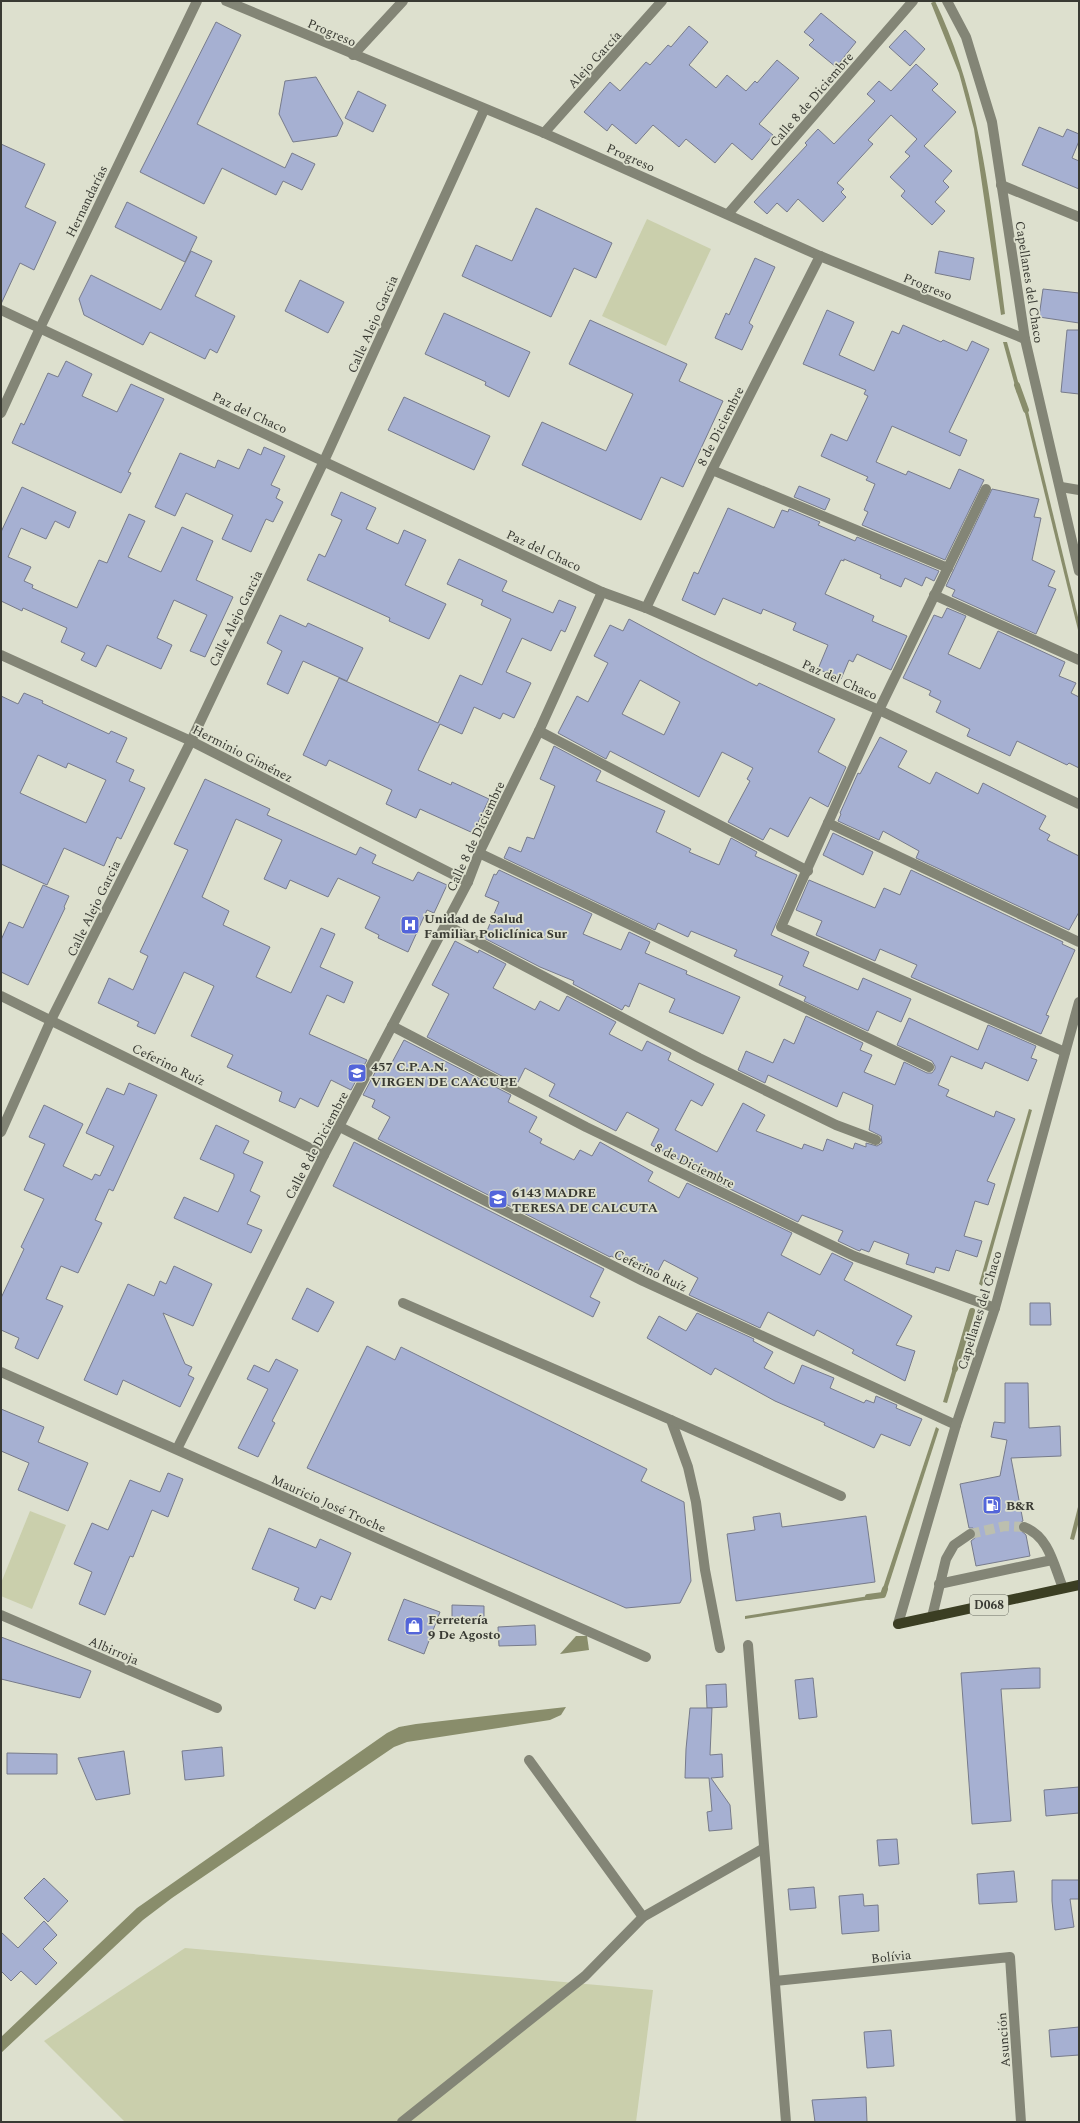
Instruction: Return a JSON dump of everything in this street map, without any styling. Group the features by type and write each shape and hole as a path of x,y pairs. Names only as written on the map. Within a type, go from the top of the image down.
{"main road":[{"name":"D068","path":"898,1624 1063,1588 1078,1583"}],"street":[{"name":"Hernandarías","path":"1,413 40,328 197,1"},
{"name":"Progreso","path":"226,1 484,110 544,133 820,256 1025,339"},
{"path":"353,55 404,1"},
{"name":"Alejo García","path":"544,133 662,1"},
{"name":"Calle 8 de Diciembre","path":"728,214 913,1"},
{"name":"Capellanes del Chaco","path":"948,1 966,37 992,122 1025,339 1061,487 1079,571"},
{"name":"Calle Alejo Garcia","path":"1,1132 51,1020 191,740 324,461 484,110"},
{"path":"1002,186 1079,217"},
{"name":"8 de Diciembre","path":"646,608 712,470 820,256"},
{"name":"Paz del Chaco","path":"1,310 602,592 646,608 878,710 1079,804"},
{"path":"712,470 948,568"},
{"path":"1061,487 1079,490"},
{"path":"986,489 878,710 808,871 781,927 1065,1052"},
{"name":"Calle 8 de Diciembre","path":"177,1449 324,1155 468,882 480,853 539,731 602,592"},
{"path":"934,595 1079,660"},
{"name":"Herminio Giménez","path":"1,655 191,740 468,882"},
{"path":"539,731 808,871"},
{"path":"828,823 1079,942"},
{"path":"480,853 929,1067"},
{"path":"446,925 706,1061 836,1125 876,1140"},
{"name":"Ceferino Ruíz","path":"1,996 324,1155"},
{"name":"Capellanes del Chaco","path":"898,1624 956,1425 995,1308 1079,1002"},
{"name":"8 de Diciembre","path":"392,1026 586,1127 854,1256 995,1308"},
{"name":"Ceferino Ruíz","path":"340,1127 643,1281 956,1425"},
{"path":"403,1302 841,1496"},
{"name":"Mauricio José Troche","path":"1,1372 646,1657"},
{"path":"671,1420 688,1467 696,1502 720,1648"},
{"path":"1024,1527 1033,1530 1047,1547 1063,1588"},
{"path":"932,1617 946,1559 954,1545 970,1534"},
{"path":"939,1584 1052,1560"},
{"name":"Albirroja","path":"1,1615 217,1708"},
{"path":"748,1645 786,2122"},
{"path":"529,1760 643,1916"},
{"path":"402,2122 585,1976 643,1916 764,1848"},
{"name":"Bolívia","path":"775,1981 1010,1957"},
{"name":"Asunción","path":"1010,1957 1021,2122"}],"shaded area":[{"path":"935,1 951,38 964,76 974,115 995,234 1005,314 1001,315 974,129 959,73 931,3"},
{"path":"647,219 711,249 666,346 602,316"},
{"path":"1003,342 1007,342 1021,392 1017,393"},
{"path":"1026,403 1079,621 1079,634 1023,405"},
{"path":"1029,1109 1032,1110 982,1286 979,1284"},
{"path":"955,1361 959,1363 947,1403 943,1402"},
{"path":"936,1427 939,1429 886,1593 880,1597"},
{"path":"1079,1503 1079,1521 1074,1540 1070,1539"},
{"path":"30,1511 66,1525 32,1609 1,1596 1,1583"},
{"path":"875,1595 873,1599 745,1619 745,1616"},
{"path":"576,1636 587,1636 589,1650 560,1654"},
{"path":"566,1707 561,1715 550,1720 407,1742 394,1747 172,1898 143,1920 1,2053 1,2037 137,1908 387,1733 399,1727 416,1724"},
{"path":"185,1948 653,1990 636,2122 125,2122 44,2041"}],"building":[{"path":"821,13 856,42 836,67 809,45 814,40 804,32"},
{"path":"216,22 241,35 197,124 285,168 292,153 315,164 302,190 283,181 276,195 222,168 204,204 140,172"},
{"path":"689,26 708,42 689,65 716,88 727,75 746,91 755,81 757,83 777,60 799,78 759,124 773,135 752,160 732,143 715,163 686,139 679,147 653,125 636,144 612,124 607,131 584,112 610,82 620,91 646,62 650,65 668,45 671,47"},
{"path":"905,30 925,49 910,66 889,47"},
{"path":"916,64 938,84 932,90 956,112 924,146 952,171 943,181 949,187 935,202 945,211 932,225 901,196 905,191 890,177 910,156 905,152 917,139 891,115 868,140 873,144 837,183 844,189 841,192 846,197 823,222 798,199 787,212 777,203 767,214 754,202 807,145 805,143 818,129 834,144 875,101 867,94 879,81 891,91"},
{"path":"316,77 343,123 337,136 293,142 279,114 285,81"},
{"path":"358,91 386,105 373,132 345,118"},
{"path":"1039,127 1063,137 1067,129 1079,134 1079,141 1072,158 1079,161 1079,189 1022,165"},
{"path":"1,144 45,164 25,207 56,222 34,270 20,263 1,304"},
{"path":"127,202 197,237 185,262 115,227"},
{"path":"536,208 612,243 596,278 574,268 551,317 462,276 476,245 512,261"},
{"path":"191,251 212,261 195,296 235,316 217,353 210,349 205,359 150,332 143,345 84,315 79,299 91,275 161,310"},
{"path":"939,251 974,258 970,280 935,273"},
{"path":"755,258 775,267 749,323 753,326 742,350 715,338 726,313 729,315"},
{"path":"300,280 344,302 328,333 285,311"},
{"path":"1043,289 1079,293 1079,323 1039,317"},
{"path":"827,310 854,322 839,355 874,371 892,331 899,334 903,325 941,342 943,340 967,351 972,341 989,349 949,432 967,440 960,456 892,426 876,462 906,475 908,471 950,489 959,469 984,480 945,560 862,525 868,512 864,510 875,484 866,480 868,477 821,456 831,434 847,441 868,396 864,394 866,390 803,364"},
{"path":"444,313 530,352 509,397 485,385 486,382 425,354"},
{"path":"590,320 687,364 679,381 723,401 683,487 661,477 641,520 522,465 542,422 606,451 633,394 569,364"},
{"path":"1067,330 1079,330 1079,394 1061,392"},
{"path":"66,361 92,374 82,396 117,412 131,384 164,399 128,472 131,473 121,493 12,443 21,423 24,425 48,373 58,377"},
{"path":"404,397 490,436 474,470 388,430"},
{"path":"264,447 285,456 271,485 280,489 276,498 283,502 273,522 266,519 251,552 222,539 233,515 186,493 175,516 155,507 180,453 215,468 218,460 239,469 248,449 261,455"},
{"path":"799,486 830,499 825,510 794,497"},
{"path":"22,487 76,512 69,528 55,521 46,539 21,528 8,557 31,567 24,581 33,585 32,588 77,608 99,560 107,563 129,514 145,521 128,557 161,572 182,527 213,541 196,580 233,597 205,657 190,651 207,615 174,600 157,638 172,645 161,669 107,645 96,667 81,660 85,653 61,642 67,628 23,608 22,611 1,601 1,532"},
{"path":"992,489 1039,499 1034,517 1041,518 1032,560 1055,571 1048,586 1056,589 1036,634 952,596 955,590 946,586"},
{"path":"341,492 376,508 366,529 398,544 404,530 426,540 405,585 446,604 429,639 389,621 390,618 307,580 319,554 325,557 342,520 331,515"},
{"path":"728,508 774,528 782,510 788,512 789,509 820,522 818,525 855,541 857,537 939,571 934,581 926,577 922,586 905,578 901,587 880,578 881,575 844,559 844,561 841,560 825,594 874,616 872,621 907,636 891,670 857,654 853,662 849,660 841,679 818,669 828,645 793,630 796,623 763,609 761,614 723,598 715,615 682,600 694,572 698,574"},
{"path":"459,559 507,581 502,591 553,613 559,600 576,607 565,632 561,630 551,651 522,638 506,672 531,683 514,718 503,713 500,719 474,707 462,734 440,724 418,770 451,785 452,782 489,799 473,833 420,809 416,818 386,804 392,790 329,760 326,766 303,755 339,678 438,723 460,675 482,685 511,619 481,605 483,600 447,584"},
{"path":"947,608 966,616 948,654 980,669 998,631 1065,662 1059,676 1076,683 1071,693 1079,697 1079,768 1069,763 1067,765 1017,741 1010,756 967,736 970,729 936,712 941,701 929,695 931,691 903,678 934,615 942,618"},
{"path":"280,615 306,627 308,623 363,648 347,681 303,661 288,694 267,684 282,651 267,643"},
{"path":"629,619 757,686 759,683 835,719 818,752 846,767 828,807 810,797 788,837 770,828 763,840 728,822 750,781 747,779 753,768 722,752 699,797 610,751 606,759 558,733 577,696 588,702 608,663 594,656 610,625 623,631","holes":["640,680 680,702 664,735 622,714"]},
{"path":"24,693 109,734 111,731 127,738 116,762 134,770 129,781 145,788 121,839 117,837 104,866 64,848 47,885 1,864 1,696 18,704","holes":["38,755 66,768 68,763 106,780 86,823 20,793"]},
{"path":"880,737 907,751 898,767 930,784 936,772 978,794 983,783 1046,816 1039,829 1050,835 1047,840 1079,856 1079,912 1069,930 916,858 919,851 883,831 879,840 838,821 841,814 840,813 858,773 860,774"},
{"path":"554,746 601,771 596,781 665,811 656,832 691,849 689,852 719,865 731,838 757,852 755,856 797,875 771,935 809,952 803,966 858,990 863,978 911,999 901,1022 877,1011 868,1031 804,1001 806,997 779,985 783,976 734,956 737,950 691,931 688,937 658,923 655,930 504,858 509,847 521,852 527,837 534,839 555,786 540,779"},
{"path":"205,779 270,809 267,815 356,855 360,847 376,855 372,863 413,881 418,872 447,885 434,913 427,910 408,952 378,938 379,935 365,928 380,897 338,878 328,897 290,880 286,889 264,879 282,840 236,819 202,897 229,911 223,925 270,947 256,977 291,993 321,928 335,934 320,967 353,982 344,1003 327,995 309,1034 367,1060 351,1090 331,1080 318,1107 300,1098 295,1108 279,1101 282,1092 227,1067 233,1055 191,1036 214,986 184,972 155,1034 137,1026 139,1022 98,1003 109,978 133,990 148,956 140,952 188,850 174,844"},
{"path":"833,833 873,852 863,875 823,855"},
{"path":"499,870 592,914 583,934 621,950 629,932 650,942 645,953 687,971 686,974 740,997 723,1034 669,1012 675,999 639,983 629,1007 625,1005 622,1010 573,984 574,981 540,967 484,938 499,902 485,896 494,874 496,875"},
{"path":"911,870 1063,942 1062,944 1075,950 1046,1015 1049,1016 1041,1034 911,977 917,965 880,949 875,961 816,935 822,921 796,910 809,880 875,908 884,888 900,895"},
{"path":"43,885 69,896 64,907 65,908 28,985 1,972 1,940 9,922 23,928"},
{"path":"455,941 478,953 479,950 506,964 493,988 535,1010 540,1001 559,1011 567,996 616,1022 609,1034 642,1051 647,1041 671,1053 668,1060 714,1084 702,1106 691,1100 675,1130 717,1152 743,1103 765,1115 756,1131 802,1149 804,1144 823,1151 827,1139 853,1149 855,1143 866,1147 866,1143 877,1146 882,1143 881,1136 869,1130 873,1105 843,1092 837,1107 768,1075 765,1083 738,1070 746,1051 773,1063 784,1039 794,1044 806,1016 863,1043 860,1050 872,1055 864,1072 895,1085 904,1062 927,1073 932,1073 935,1069 932,1061 897,1045 909,1018 978,1050 988,1025 1036,1046 1031,1058 1037,1060 1028,1081 985,1062 982,1069 951,1056 938,1085 949,1090 946,1096 994,1117 996,1111 1015,1119 987,1181 995,1184 988,1205 975,1201 964,1236 982,1241 977,1257 956,1250 949,1271 936,1267 934,1273 906,1264 909,1254 874,1241 869,1252 861,1249 860,1251 857,1250 838,1241 843,1231 802,1215 798,1222 693,1171 695,1168 651,1145 659,1129 627,1112 616,1131 549,1096 555,1084 525,1068 517,1084 427,1037 449,994 432,985"},
{"path":"404,1040 511,1095 508,1102 537,1117 529,1132 542,1139 540,1143 574,1160 580,1150 592,1156 600,1142 653,1172 648,1181 679,1198 687,1183 792,1233 781,1255 820,1275 832,1253 853,1263 844,1280 912,1316 896,1345 915,1351 905,1381 852,1353 854,1350 817,1330 814,1336 768,1312 760,1328 689,1295 698,1278 664,1260 655,1277 611,1256 610,1257 378,1139 390,1117 372,1107 375,1100 363,1095 379,1065 388,1070"},
{"path":"129,1083 157,1095 113,1191 109,1189 95,1220 102,1223 78,1273 61,1266 46,1299 63,1306 38,1359 15,1348 19,1338 1,1330 1,1298 24,1249 21,1247 44,1199 24,1190 45,1144 29,1137 44,1105 83,1124 63,1166 92,1180 95,1174 100,1176 114,1146 86,1133 107,1088 124,1095"},
{"path":"216,1125 249,1141 243,1153 263,1162 250,1191 260,1196 247,1224 262,1230 251,1253 174,1218 184,1197 218,1212 234,1177 234,1174 200,1159"},
{"path":"354,1142 604,1269 590,1297 600,1302 593,1317 333,1186"},
{"path":"174,1266 212,1284 193,1326 163,1313 185,1364 192,1367 188,1375 194,1378 180,1407 123,1380 117,1395 84,1380 128,1284 154,1296 160,1281 166,1284"},
{"path":"307,1288 334,1302 318,1332 292,1319"},
{"path":"1030,1303 1050,1303 1051,1325 1030,1325"},
{"path":"697,1313 754,1339 753,1341 773,1352 764,1368 794,1384 802,1365 834,1378 830,1388 864,1403 866,1400 874,1403 876,1396 897,1405 896,1408 922,1419 910,1446 881,1434 874,1448 824,1425 825,1423 775,1401 715,1368 711,1375 647,1338 659,1316 686,1331"},
{"path":"367,1346 395,1360 401,1347 647,1469 641,1481 684,1502 691,1581 680,1603 626,1608 307,1468"},
{"path":"276,1359 298,1370 272,1421 275,1423 258,1457 238,1448 268,1389 247,1379 254,1365 269,1372"},
{"path":"1005,1383 1028,1383 1029,1428 1060,1426 1061,1456 1011,1458 1023,1521 1018,1524 1018,1528 1026,1535 1030,1556 976,1566 971,1541 976,1537 976,1533 973,1528 969,1528 960,1484 1000,1476 1007,1440 991,1437 994,1422 1005,1423"},
{"path":"1,1409 44,1427 38,1442 88,1463 68,1511 18,1490 29,1463 1,1451"},
{"path":"168,1473 183,1479 168,1517 152,1510 133,1557 130,1556 105,1615 79,1604 92,1572 74,1564 92,1523 108,1530 130,1480 160,1492"},
{"path":"780,1513 782,1527 866,1516 875,1582 736,1601 727,1534 755,1530 753,1517"},
{"path":"269,1528 316,1548 320,1539 351,1553 331,1600 321,1596 315,1609 294,1600 299,1588 252,1569"},
{"name":"Ferretería 9 De Agosto","path":"404,1599 440,1612 424,1654 388,1640"},
{"path":"452,1605 484,1606 484,1624 452,1623"},
{"path":"535,1625 536,1645 499,1646 498,1627"},
{"path":"1,1637 91,1671 80,1698 1,1679"},
{"path":"1040,1668 1040,1688 1001,1689 1011,1821 972,1824 961,1673"},
{"path":"813,1678 817,1717 799,1719 795,1680"},
{"path":"726,1684 727,1707 707,1708 706,1685"},
{"path":"690,1708 712,1708 710,1755 722,1754 723,1777 711,1778 730,1805 732,1829 709,1831 707,1812 712,1811 709,1778 685,1778"},
{"path":"222,1747 224,1776 185,1780 182,1751"},
{"path":"124,1751 130,1794 96,1800 78,1758"},
{"path":"7,1753 57,1754 57,1774 7,1774"},
{"path":"1079,1787 1079,1813 1046,1816 1044,1790"},
{"path":"897,1839 899,1864 879,1866 877,1840"},
{"path":"1014,1871 1017,1902 979,1904 977,1874"},
{"path":"44,1878 68,1901 48,1922 24,1898"},
{"path":"1052,1880 1079,1880 1079,1899 1070,1899 1074,1927 1055,1930 1052,1901"},
{"path":"814,1887 816,1908 790,1910 788,1889"},
{"path":"863,1894 864,1906 878,1905 879,1931 842,1934 839,1896"},
{"path":"44,1921 57,1935 43,1949 57,1963 36,1985 21,1971 11,1981 1,1971 1,1932 18,1948"},
{"path":"1079,2027 1079,2055 1051,2057 1049,2030"},
{"path":"891,2030 894,2066 867,2068 864,2032"},
{"path":"866,2097 867,2122 815,2122 812,2100"}],"waterway":[{"path":"1017,385 1026,410"},
{"path":"955,1369 972,1311"},
{"path":"868,1597 883,1595 885,1589"}],"tunnel":[{"path":"970,1534 1005,1526 1024,1527"}],"place":[{"name":"Unidad de Salud Familiar Policlínica Sur","path":"410,925"},
{"name":"457 C.P.A.N. VIRGEN DE CAACUPE","path":"357,1073"},
{"name":"6143 MADRE TERESA DE CALCUTA","path":"498,1199"},
{"name":"B&R","path":"992,1505"},
{"name":"Ferretería 9 De Agosto","path":"414,1626"}]}
